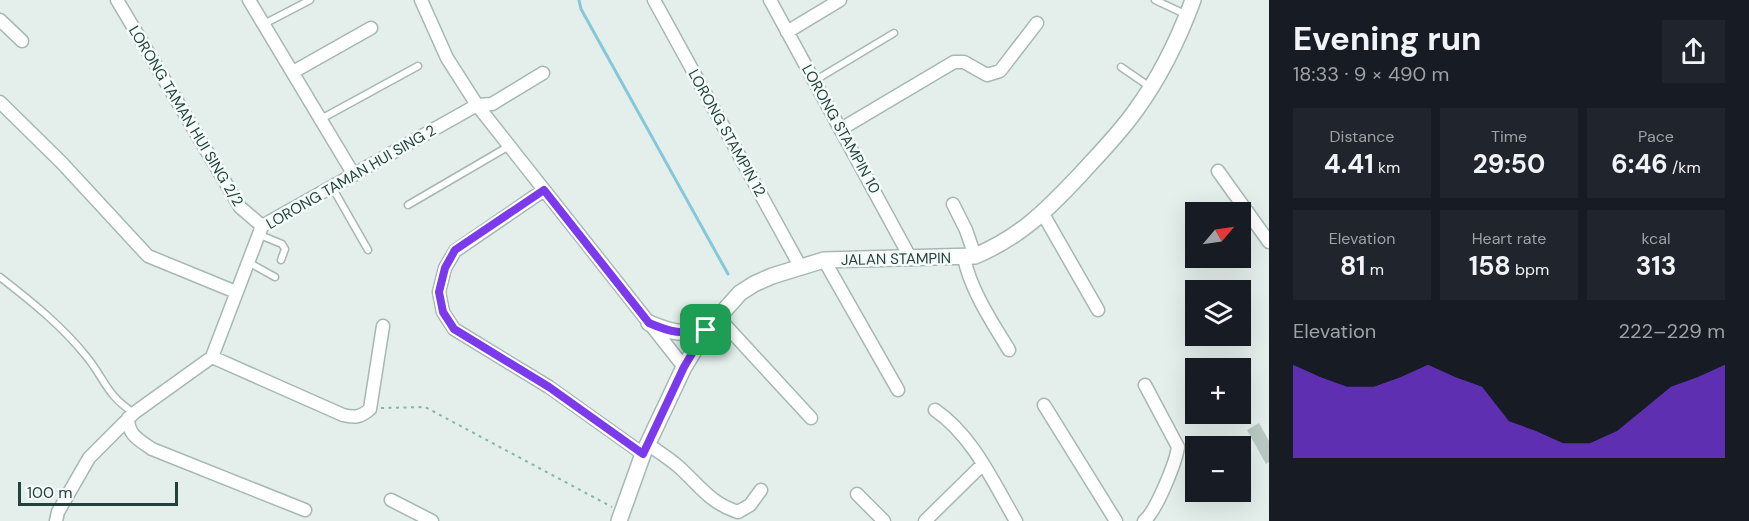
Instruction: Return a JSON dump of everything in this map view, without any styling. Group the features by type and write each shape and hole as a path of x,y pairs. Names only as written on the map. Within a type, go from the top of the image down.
{"street":[{"name":"LORONG TAMAN HUI SING 2/2","path":"117,0 240,207 261,231"},
{"path":"249,0 354,175"},
{"path":"420,0 447,58 477,105 684,367"},
{"name":"LORONG STAMPIN 12","path":"654,0 800,266"},
{"name":"LORONG STAMPIN 10","path":"770,0 911,259"},
{"path":"787,32 840,0"},
{"name":"JALAN STAMPIN","path":"621,517 646,450 684,367 706,330 740,292 800,266 824,260 969,257 997,246 1021,231 1043,214 1118,134 1137,109 1171,51 1193,0"},
{"path":"0,20 22,41"},
{"path":"841,129 954,62 964,62 987,75 1000,71 1037,24"},
{"path":"293,72 371,27"},
{"name":"LORONG TAMAN HUI SING 2","path":"212,357 247,262 261,231 332,187 477,105 492,104 543,73"},
{"path":"0,102 148,256 236,292"},
{"path":"1218,171 1269,242"},
{"path":"544,190 455,250 445,268 439,292 443,312 454,329 646,450 679,467 714,501 725,508 738,512 750,505 761,490"},
{"path":"953,204 966,230 969,275 1009,350"},
{"path":"1043,214 1098,310"},
{"path":"824,260 898,390"},
{"path":"717,316 811,418"},
{"path":"649,323 677,333 706,330"},
{"path":"56,521 58,512 89,458 131,416 212,357 344,415 354,417 364,415 370,409 383,326"},
{"path":"1144,521 1150,516 1158,502 1178,447 1145,385"},
{"path":"1044,405 1116,521"},
{"path":"934,410 949,419 959,430 983,464 1016,521"},
{"path":"131,416 128,428 133,436 152,449 305,510"},
{"path":"925,521 983,464"},
{"path":"857,494 884,521"},
{"path":"391,500 432,521"}],"lane":[{"path":"264,25 309,0"},
{"path":"1155,0 1187,16"},
{"path":"814,81 894,33"},
{"path":"321,119 418,66"},
{"path":"1121,67 1150,87"},
{"path":"408,205 509,146"},
{"path":"332,187 368,250"},
{"path":"261,231 282,244 285,249 281,260"},
{"path":"247,262 275,277"},
{"path":"0,277 59,326 88,357 118,402 131,416"}],"path":[{"path":"370,409 425,407 621,517"}],"building":[{"path":"1259,423 1269,441 1269,462 1266,464 1251,436 1247,430"}],"waterway":[{"path":"579,0 581,9 728,274"}],"route":[{"path":"544,190 649,323 670,332 684,334 706,330 684,367 643,454 549,387 454,329 443,312 439,292 445,268 455,250 544,190"}]}
